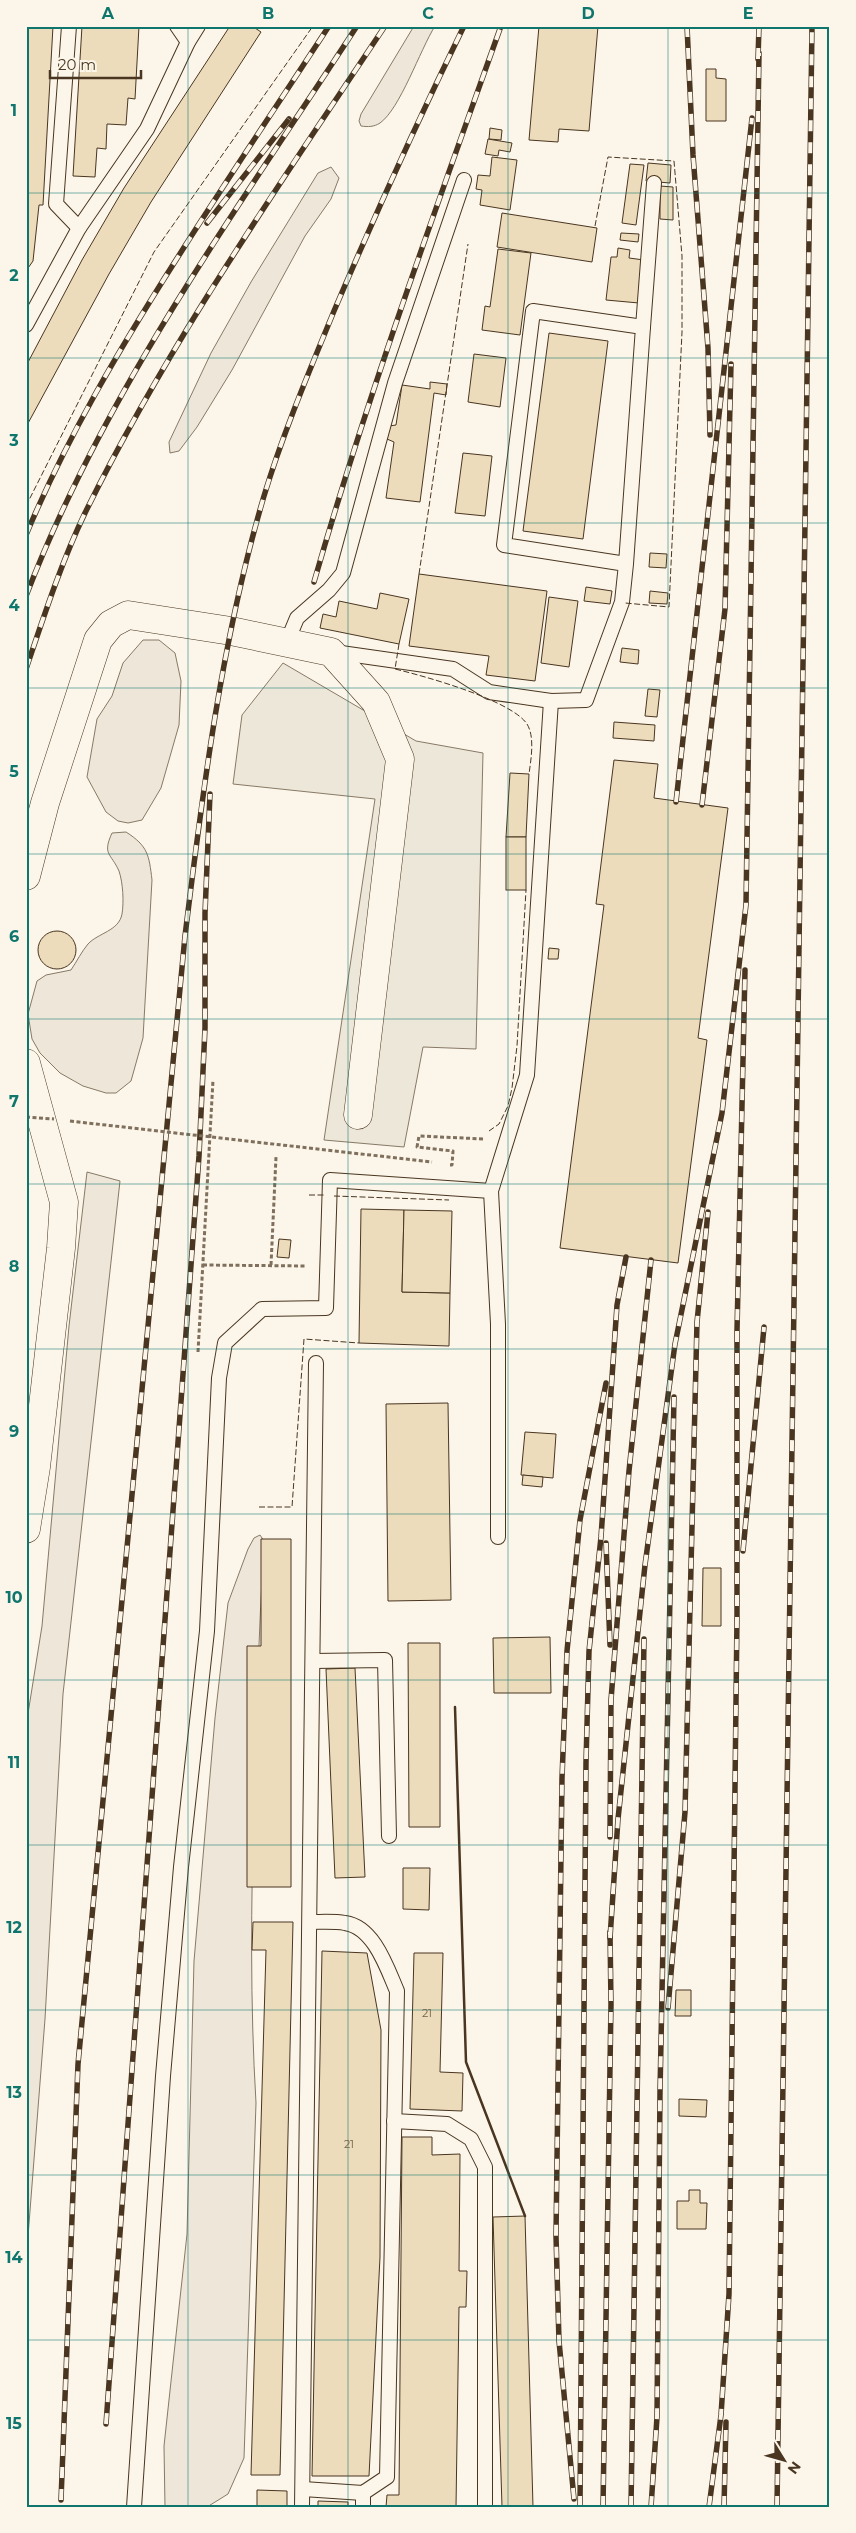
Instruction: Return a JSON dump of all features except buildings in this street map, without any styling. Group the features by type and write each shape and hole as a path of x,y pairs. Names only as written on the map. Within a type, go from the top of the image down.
{"street":[{"path":"26,876 45,803 98,640 111,624 128,615 231,631 330,652 376,702 400,759 358,1115"},
{"path":"26,1063 64,1202 62,1248 38,1457 26,1529"}],"lane":[{"path":"69,26 56,204 79,228"},
{"path":"177,26 188,42"},
{"path":"26,325 79,228 147,130 188,42 198,26"},
{"path":"287,642 297,618 343,574 395,383 464,180"},
{"path":"330,652 454,669 489,692 551,701 586,700 622,602 654,183"},
{"path":"626,564 504,545 533,310 643,327"},
{"path":"498,1537 498,1324 492,1191 527,1076 551,701"},
{"path":"134,2507 163,2067 180,1867 207,1631 220,1370 224,1343 262,1309 326,1308 330,1180 492,1191"},
{"path":"302,2507 316,1363"},
{"path":"313,1661 385,1660 389,1836"},
{"path":"303,2489 363,2500 387,2477 397,1991 386,1965 367,1935 347,1923 310,1922"},
{"path":"394,2121 447,2124 471,2139 485,2167 485,2507"}],"path":[{"path":"198,1354 214,1080"},
{"path":"26,1117 54,1119"},
{"path":"70,1121 438,1163"},
{"path":"445,1164 452,1165 453,1151 417,1147 419,1136 507,1140"},
{"path":"271,1265 276,1157"},
{"path":"203,1265 327,1266"}],"shaded area":[{"path":"414,26 435,26 402,92 387,116 375,125 369,127 361,126 359,121 361,114"},
{"path":"331,167 339,178 331,199 305,236 232,370 197,427 179,451 170,453 169,442 211,353 251,282 318,173"},
{"path":"143,640 159,640 175,653 181,681 179,725 161,788 142,820 128,823 118,821 106,812 87,777 97,719 112,696 123,663"},
{"path":"283,663 416,741 483,753 476,1049 423,1047 404,1147 324,1140 375,799 233,784 242,715"},
{"path":"126,832 139,842 146,852 152,880 143,1038 131,1081 116,1093 106,1093 83,1086 60,1073 40,1053 32,1039 28,1014 37,981 46,975 71,970 88,944 113,928 120,920 123,892 119,871 109,854 108,846 112,833"},
{"path":"87,1172 120,1181 63,1694 45,2019 26,2262 26,1726 42,1626 69,1326"},
{"path":"260,1535 264,1541 257,1705 252,1916 252,1990 256,2103 244,2458 228,2494 207,2507 165,2507 164,2446 187,2234 194,1961 215,1718 228,1603 248,1549 254,1538"}],"railway":[{"path":"26,535 58,464 95,394 176,260 329,26"},
{"path":"26,596 58,520 94,446 134,374 220,233 357,26"},
{"path":"26,669 68,551 118,449 189,325 266,204 385,26"},
{"path":"61,2500 78,2064 185,936 207,769 236,604 249,550 279,449 349,275 413,132 464,26"},
{"path":"314,582 379,372 501,26"},
{"path":"687,26 693,155 708,348 710,435"},
{"path":"758,59 759,26"},
{"path":"777,2507 812,26"},
{"path":"610,1938 618,1819 645,1565 675,1344 722,1113 746,905 759,53"},
{"path":"676,802 752,118"},
{"path":"207,223 289,119"},
{"path":"702,805 725,609 731,364"},
{"path":"106,2424 199,1156 205,1028 205,913 210,794"},
{"path":"709,2507 721,2415 729,2294 737,1617 737,1331 745,970"},
{"path":"668,2008 685,1812 697,1322 708,1212"},
{"path":"580,2507 586,1762 589,1651 601,1537 617,1305 626,1257"},
{"path":"610,1837 611,1700 629,1471 651,1260"},
{"path":"743,1551 764,1327"},
{"path":"574,2499 559,2341 556,2236 562,1778 567,1651 580,1520 606,1383"},
{"path":"651,2507 657,2417 660,2092 674,1397"},
{"path":"606,1543 610,1645"},
{"path":"631,2507 644,1639"},
{"path":"603,2507 611,2004 610,1932"},
{"path":"724,2507 726,2422"}],"fence":[{"path":"26,506 154,252 313,26"},
{"path":"595,226 608,157 674,161 682,256 682,332 669,607 625,603"},
{"path":"419,574 468,244"},
{"path":"399,644 395,669 466,690 504,706 518,715 527,724 531,735 529,774"},
{"path":"489,1131 499,1124 508,1106 512,1088 517,1046 526,890"},
{"path":"309,1195 326,1195"},
{"path":"334,1196 449,1200"},
{"path":"259,1507 292,1507 304,1339 359,1343"}],"wall":[{"path":"455,1707 466,2062 525,2216"}]}
